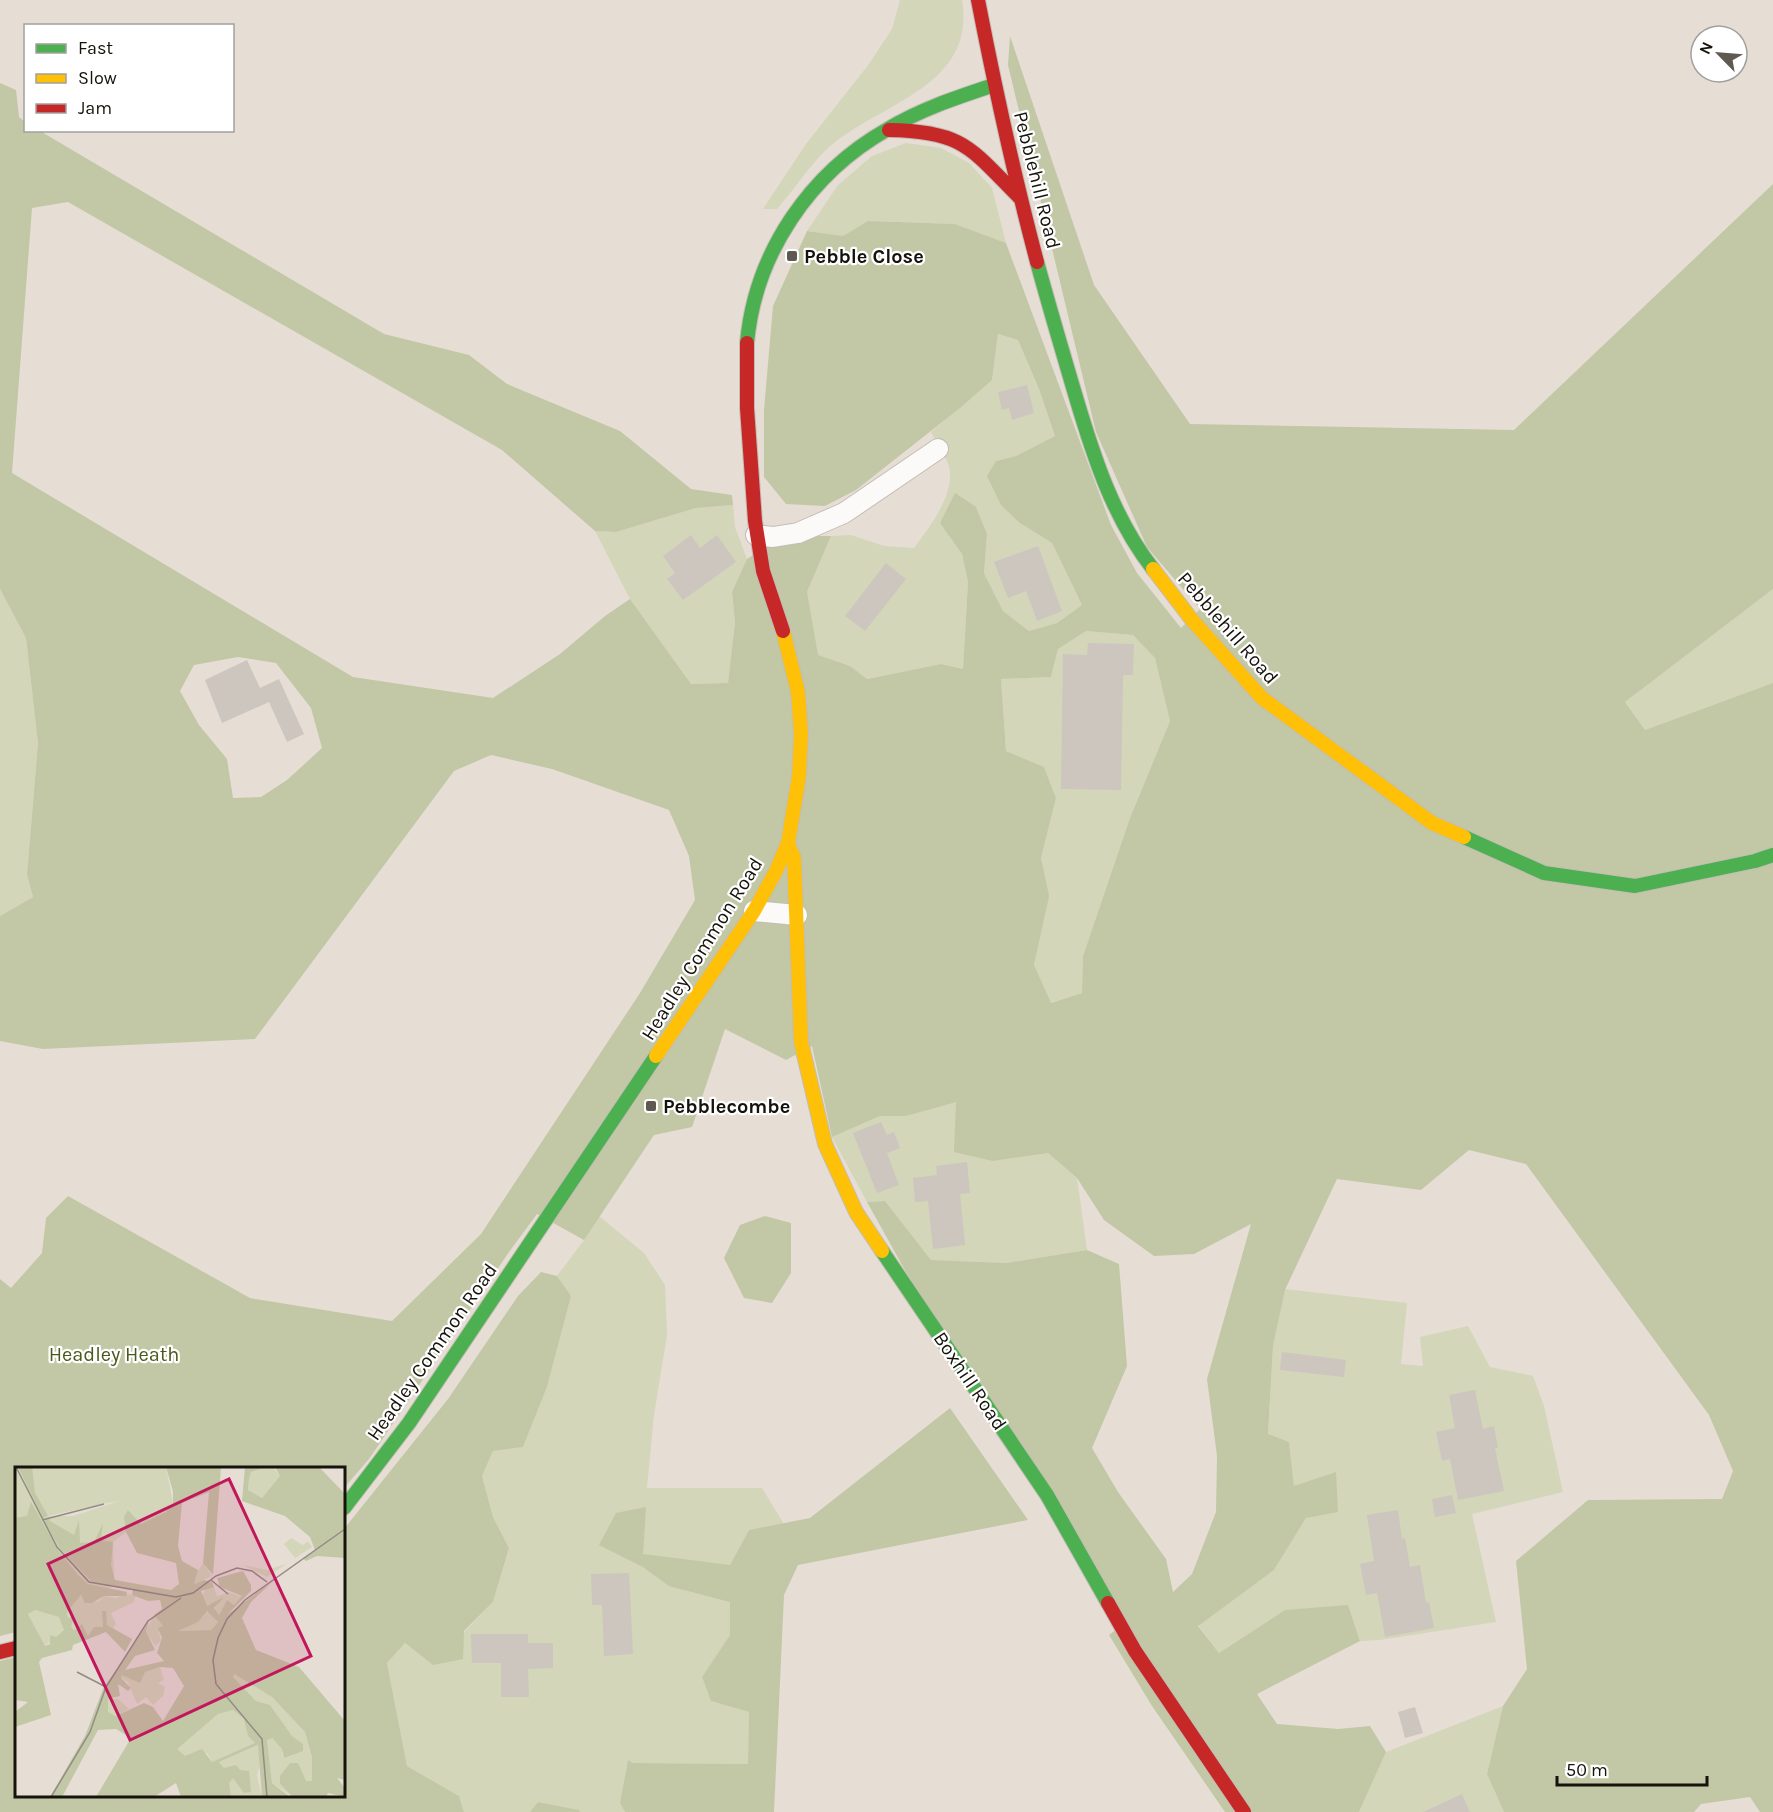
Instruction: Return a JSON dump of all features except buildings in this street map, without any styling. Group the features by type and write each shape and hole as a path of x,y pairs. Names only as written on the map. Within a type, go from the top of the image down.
{"main road":[{"name":"Pebblehill Road","path":"978,0 994,85 1020,198 1088,438 1113,503 1141,554 1192,620 1262,698 1432,823 1544,873 1635,886 1755,861 1773,855"},
{"name":"Headley Common Road","path":"345,1507 409,1423 754,911 769,887 788,844 800,775 802,733 799,699 789,651 764,573 756,535 746,361 750,319 762,276 780,235 807,196 842,161 885,130 923,112 994,85"},
{"path":"885,130 922,132 958,141 985,163 1020,198"},
{"name":"Boxhill Road","path":"788,844 794,858 801,1042 825,1144 856,1212 1047,1495 1136,1652 1244,1812"},
{"path":"0,1652 15,1648"}],"street":[{"path":"756,535 773,537 798,533 844,513 938,449"},
{"path":"754,911 797,915"}],"green space":[{"path":"900,0 962,0 962,30 954,55 938,75 917,91 845,135 824,152 777,209 763,209 806,144 869,64 892,29"},
{"name":"Headley Heath","path":"1010,36 1094,285 1190,424 1514,430 1773,184 1773,589 1625,702 1645,730 1773,683 1773,1812 1760,1812 1750,1797 1701,1804 1694,1812 1504,1812 1487,1774 1503,1706 1527,1669 1516,1561 1588,1500 1722,1499 1733,1471 1709,1415 1526,1164 1469,1150 1421,1190 1337,1179 1285,1290 1273,1346 1268,1434 1289,1442 1294,1486 1336,1472 1338,1512 1306,1518 1274,1570 1198,1626 1219,1653 1285,1610 1348,1605 1360,1641 1257,1694 1277,1724 1338,1729 1370,1726 1386,1752 1359,1812 1225,1812 1152,1706 1109,1635 1126,1622 906,1272 867,1202 885,1201 931,1260 1006,1263 1087,1250 1119,1264 1127,1366 1092,1448 1118,1492 1166,1559 1173,1592 1192,1574 1216,1512 1217,1456 1207,1379 1251,1224 1194,1254 1154,1256 1104,1220 1077,1178 1048,1153 993,1161 954,1152 956,1102 906,1116 880,1116 832,1137 812,1046 786,1060 725,1029 692,1127 654,1135 584,1240 537,1214 369,1459 345,1487 345,1467 15,1467 15,1632 0,1636 0,1279 11,1288 42,1253 46,1218 68,1196 250,1298 392,1321 481,1234 640,993 695,900 689,856 669,810 552,769 491,755 454,771 255,1039 43,1049 0,1041 0,916 33,897 27,875 38,743 26,638 0,589 0,83 16,90 19,117 24,121 24,132 42,132 384,334 469,355 507,384 620,431 691,489 732,495 733,505 696,508 616,532 595,531 502,450 68,202 32,208 12,473 353,677 493,698 560,654 605,616 630,599 691,684 728,683 735,622 732,592 747,559 784,536 831,536 807,592 818,655 850,666 867,679 941,664 963,669 968,582 962,554 940,523 955,493 976,507 987,534 984,573 1003,611 1029,631 1057,623 1082,605 1052,543 1020,523 1001,505 987,476 996,461 1016,456 1055,436 1039,389 1018,340 998,334 992,380 856,490 825,506 786,504 764,477 764,410 773,306 807,231 843,236 868,221 955,224 1006,243 1111,525 1137,573 1181,628 1200,609 1147,547 1096,432 1008,65","holes":["1086,631 1133,635 1155,658 1170,721 1130,818 1083,956 1082,993 1051,1003 1034,965 1049,896 1041,858 1056,798 1044,767 1006,751 1001,679 1051,677 1058,649","238,657 276,663 311,708 322,748 287,780 261,797 233,798 227,759 199,725 180,691 194,665"]},
{"path":"906,143 941,148 969,163 992,188 1006,243 955,224 869,221 843,236 807,231 838,185 872,156"},
{"path":"998,334 1018,340 1039,389 1055,436 1016,456 996,461 1020,523 1052,543 1082,605 1057,623 1029,631 1003,611 984,573 987,534 976,507 940,522 962,554 968,582 963,669 941,664 867,679 850,666 817,655 807,592 831,536 851,535 884,546 914,548 927,531 944,502 950,481 947,462 931,432 992,380"},
{"path":"733,505 735,527 747,559 732,593 735,622 728,683 691,684 630,599 595,531 616,532 696,508"},
{"path":"0,589 26,638 38,743 27,875 33,897 0,916"},
{"path":"1773,589 1773,683 1645,730 1625,702"},
{"path":"1086,631 1133,635 1155,658 1170,721 1130,818 1083,956 1082,993 1050,1003 1034,965 1048,896 1041,858 1056,798 1044,767 1006,751 1001,679 1051,677 1058,649"},
{"path":"956,1101 993,1161 1048,1153 1077,1178 1087,1250 1006,1263 931,1260 885,1201 867,1202 832,1137 880,1116 906,1116"},
{"path":"599,1216 644,1253 665,1285 667,1335 654,1415 647,1488 762,1488 784,1524 749,1530 730,1565 730,1635 702,1677 711,1701 749,1712 748,1764 633,1763 628,1760 620,1803 625,1812 580,1812 538,1802 530,1812 464,1812 459,1796 407,1766 387,1663 405,1643 433,1665 493,1602 509,1548 493,1517 482,1476 493,1451 523,1447 547,1387 571,1296 557,1276"},
{"path":"765,1216 791,1223 791,1273 772,1303 744,1298 724,1258 740,1225"},
{"path":"541,1272 557,1276 571,1296 547,1387 523,1447 493,1451 482,1476 493,1517 509,1548 493,1602 464,1631 463,1659 433,1665 405,1643 387,1663 407,1766 459,1796 464,1812 0,1812 0,1661 15,1657 15,1797 345,1797 345,1528 448,1399 518,1296"},
{"path":"1285,1289 1407,1303 1401,1364 1423,1366 1420,1337 1468,1326 1490,1367 1533,1376 1544,1406 1563,1492 1472,1514 1496,1622 1360,1641 1348,1606 1285,1610 1219,1653 1198,1625 1274,1570 1306,1518 1294,1486 1289,1442 1268,1435 1273,1346"},
{"path":"950,1408 1028,1520 798,1565 784,1595 774,1812 625,1812 620,1803 628,1760 633,1763 748,1764 749,1712 711,1701 702,1677 730,1635 730,1602 669,1586 643,1567 599,1545 616,1513 646,1507 643,1554 730,1565 749,1530 810,1518"},
{"path":"1503,1706 1487,1774 1504,1812 1359,1812 1386,1752"},
{"path":"538,1802 579,1810 580,1812 530,1812"}],"traffic: fast":[{"path":"747,343 752,310 761,278 791,219 811,192 834,168 860,147 888,129 927,109 994,85"},
{"path":"1037,262 1097,463 1126,529 1153,569"},
{"path":"1464,837 1544,873 1635,886 1755,861 1773,855"},
{"path":"345,1507 409,1423 656,1056"},
{"path":"882,1251 1047,1495 1108,1603"}],"traffic: slow":[{"path":"1153,569 1192,620 1262,698 1432,823 1464,837"},
{"path":"656,1056 754,911 788,843 799,776 801,734 798,692 783,631"},
{"path":"788,844 794,858 801,1042 825,1144 856,1212 882,1251"}],"traffic: jam":[{"path":"978,0 1005,131 1037,262"},
{"path":"889,130 934,134 964,146 977,155 1020,198"},
{"path":"747,343 747,408 755,521 763,571 783,631"},
{"path":"1108,1603 1135,1651 1244,1812"},
{"path":"0,1652 15,1648"}],"place":[{"name":"Pebble Close","path":"792,256"},
{"name":"Pebblecombe","path":"651,1106"}]}
